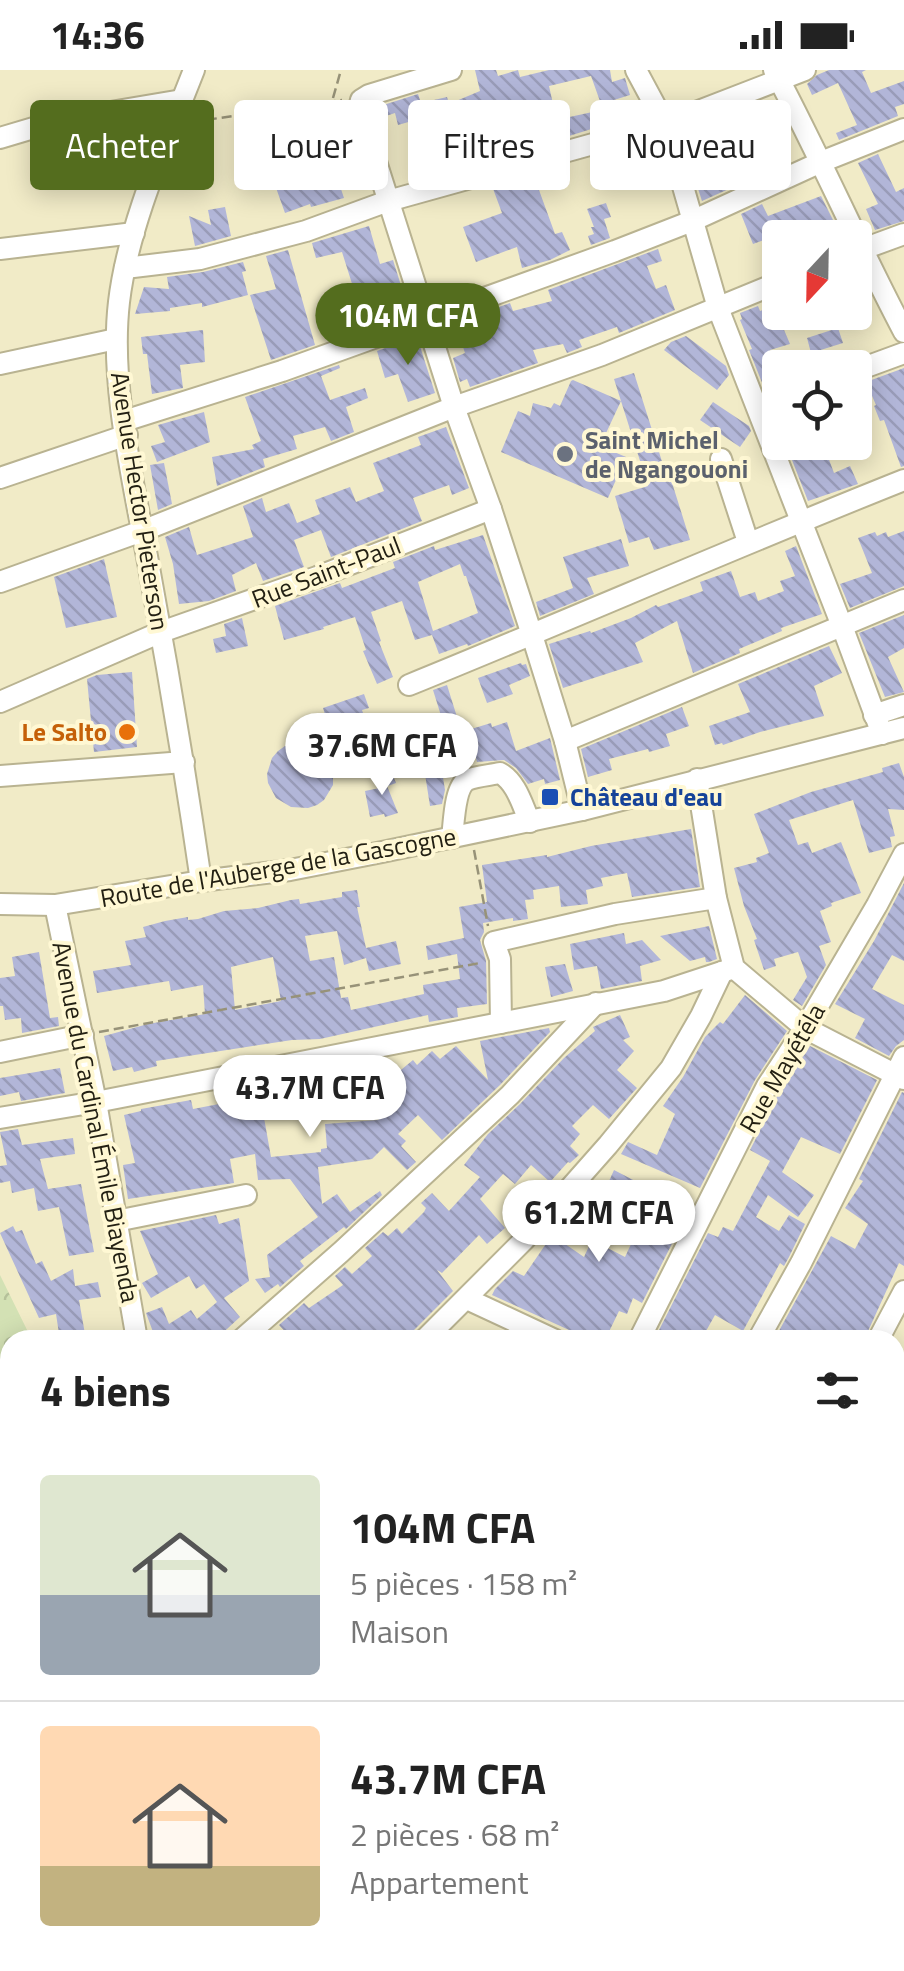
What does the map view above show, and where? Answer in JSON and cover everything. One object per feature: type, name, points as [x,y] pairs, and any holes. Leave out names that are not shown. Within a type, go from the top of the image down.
[{"type":"street","name":"Avenue Hector Pieterson","points":[[182,100],[194,70]]},
{"type":"street","points":[[361,100],[451,70]]},
{"type":"street","points":[[636,70],[652,100]]},
{"type":"street","points":[[720,100],[777,75],[805,70]]},
{"type":"street","points":[[777,75],[845,220]]},
{"type":"street","points":[[1,134],[30,127]]},
{"type":"street","points":[[0,478],[125,428],[692,222],[904,128]]},
{"type":"street","points":[[125,268],[200,259],[590,145]]},
{"type":"street","name":"Avenue Hector Pieterson","points":[[149,190],[125,268],[116,339],[119,384],[201,881]]},
{"type":"street","points":[[385,190],[532,635],[582,810]]},
{"type":"street","points":[[683,190],[718,308],[878,724],[904,706]]},
{"type":"street","points":[[0,250],[134,233]]},
{"type":"street","points":[[872,246],[904,234]]},
{"type":"street","points":[[872,276],[904,332]]},
{"type":"street","points":[[0,582],[142,531],[454,407],[602,355],[762,290]]},
{"type":"street","points":[[0,364],[116,339]]},
{"type":"street","points":[[872,365],[904,353]]},
{"type":"street","points":[[758,408],[762,407]]},
{"type":"street","points":[[721,459],[748,542]]},
{"type":"street","points":[[409,685],[904,480]]},
{"type":"street","name":"Rue Saint-Paul","points":[[0,702],[161,632],[316,577],[490,508]]},
{"type":"street","points":[[565,741],[904,600]]},
{"type":"street","name":"Route de l'Auberge de la Gascogne","points":[[0,904],[55,905],[290,870],[582,810],[878,724],[904,728]]},
{"type":"street","points":[[0,776],[184,762]]},
{"type":"street","points":[[461,836],[456,803],[461,787],[466,780],[500,773],[515,788],[530,822]]},
{"type":"street","points":[[434,1330],[560,1199],[671,1068],[728,970],[697,779]]},
{"type":"street","name":"Rue Mayétéla","points":[[645,1330],[766,1086],[805,1028],[904,854]]},
{"type":"street","points":[[501,1022],[497,950],[615,914],[716,898]]},
{"type":"street","name":"Avenue du Cardinal Émile Biayenda","points":[[55,905],[96,1102],[135,1330]]},
{"type":"street","points":[[728,970],[805,1028],[901,1070],[764,1330]]},
{"type":"street","points":[[0,1118],[664,991],[728,970]]},
{"type":"street","points":[[252,1330],[510,1095],[596,1003]]},
{"type":"street","points":[[0,1052],[83,1034]]},
{"type":"street","points":[[116,1222],[246,1194]]},
{"type":"street","points":[[883,1330],[904,1291]]},
{"type":"street","points":[[467,1299],[534,1330]]},
{"type":"path","points":[[332,100],[341,70]]},
{"type":"path","points":[[83,1034],[497,950],[461,836]]},
{"type":"green space","points":[[0,1275],[27,1330],[0,1330]]},
{"type":"building","points":[[475,70],[496,70],[498,76],[518,70],[520,77],[549,70],[610,70],[612,82],[625,78],[630,95],[600,100],[591,76],[549,86],[552,100],[459,100],[480,91]]},
{"type":"building","points":[[829,70],[866,70],[862,72],[871,93],[904,81],[904,104],[895,107],[898,116],[839,140],[836,133],[857,125],[838,83],[812,95],[807,84]]},
{"type":"building","points":[[418,94],[420,100],[408,100],[408,122],[398,125],[395,113],[388,115],[388,104]]},
{"type":"building","points":[[590,113],[590,129],[570,136],[570,117]]},
{"type":"building","points":[[878,154],[896,192],[904,188],[904,221],[875,230],[866,209],[878,204],[858,163]]},
{"type":"building","points":[[277,190],[341,190],[344,198],[311,207],[310,204],[285,213]]},
{"type":"building","points":[[493,190],[539,190],[555,234],[562,232],[570,250],[522,268],[517,247],[476,262],[463,227],[502,213]]},
{"type":"building","points":[[698,190],[726,190],[702,201]]},
{"type":"building","points":[[821,196],[833,220],[762,220],[762,241],[753,244],[741,214],[762,204],[768,216]]},
{"type":"building","points":[[606,203],[611,217],[604,219],[610,238],[591,245],[588,236],[594,234],[594,227],[587,209]]},
{"type":"building","points":[[225,207],[231,236],[195,246],[189,216],[211,225],[208,210]]},
{"type":"building","points":[[369,226],[380,264],[393,260],[404,295],[398,297],[404,313],[362,328],[354,307],[343,310],[338,295],[354,290],[342,252],[316,258],[312,243]]},
{"type":"building","points":[[658,249],[662,261],[647,266],[656,289],[666,285],[675,310],[619,333],[617,327],[579,340],[582,347],[567,353],[563,344],[533,350],[538,363],[470,387],[467,379],[460,382],[453,358],[465,353],[456,326],[510,303],[513,311],[552,301],[548,290]]},
{"type":"building","points":[[288,250],[315,345],[271,360],[250,295],[276,289],[266,256]]},
{"type":"building","points":[[243,262],[248,295],[202,307],[202,303],[135,314],[144,287],[169,289],[167,277]]},
{"type":"building","points":[[758,306],[762,310],[762,330],[784,330],[790,344],[762,350],[762,382],[749,350],[752,349],[740,313]]},
{"type":"building","points":[[203,330],[205,362],[180,365],[183,388],[152,394],[141,337]]},
{"type":"building","points":[[839,330],[843,343],[810,350],[807,338]]},
{"type":"building","points":[[686,336],[726,366],[729,375],[717,390],[664,350]]},
{"type":"building","points":[[417,337],[435,393],[408,402],[398,374],[385,378],[377,351]]},
{"type":"building","points":[[339,365],[340,368],[321,376],[330,400],[365,388],[368,398],[346,407],[354,432],[331,441],[325,427],[293,436],[297,449],[263,459],[265,467],[217,486],[212,457],[254,449],[252,445],[261,441],[245,397]]},
{"type":"building","points":[[904,368],[904,466],[901,467],[884,420],[880,421],[874,406],[872,380]]},
{"type":"building","points":[[634,373],[690,540],[654,550],[649,537],[629,543],[615,496],[648,486],[614,379]]},
{"type":"building","points":[[573,380],[621,401],[600,446],[626,457],[608,498],[501,452],[518,411],[530,416],[533,403],[560,406]]},
{"type":"building","points":[[713,402],[749,426],[751,431],[740,447],[700,420]]},
{"type":"building","points":[[204,412],[210,442],[157,462],[151,446],[165,442],[158,425]]},
{"type":"building","points":[[446,427],[469,488],[452,495],[449,485],[413,498],[422,521],[331,557],[321,530],[294,540],[304,567],[263,581],[256,563],[232,575],[236,591],[209,601],[179,604],[165,537],[189,527],[197,555],[253,537],[243,506],[262,498],[266,512],[289,503],[297,523],[320,514],[315,500],[350,487],[356,502],[384,491],[373,463],[421,445],[418,437]]},
{"type":"building","points":[[792,460],[829,460],[834,473],[850,466],[858,484],[808,501]]},
{"type":"building","points":[[164,463],[172,504],[158,510],[150,465]]},
{"type":"building","points":[[904,531],[904,586],[850,608],[840,584],[872,573],[858,538],[875,532],[877,536],[886,532],[888,537]]},
{"type":"building","points":[[483,535],[515,626],[439,654],[432,635],[415,640],[402,601],[371,612],[393,677],[377,684],[363,651],[366,650],[355,617],[284,640],[275,606],[340,583],[342,588],[395,568],[393,562],[434,546],[435,550]],"holes":[[[460,564],[478,613],[433,631],[418,582]]]},
{"type":"building","points":[[621,539],[629,566],[587,578],[594,594],[540,616],[536,602],[573,588],[563,557]]},
{"type":"building","points":[[796,546],[822,614],[781,628],[782,631],[739,649],[740,653],[693,673],[677,621],[635,643],[643,662],[563,688],[549,644],[591,633],[656,605],[703,591],[700,582],[731,571],[740,597],[755,592],[758,601],[784,591],[780,581],[795,576],[785,551]]},
{"type":"building","points":[[104,559],[117,617],[66,628],[54,577]]},
{"type":"building","points":[[904,615],[904,648],[888,657],[904,692],[885,697],[859,633]]},
{"type":"building","points":[[242,618],[248,646],[216,653],[213,639],[226,636],[224,624]]},
{"type":"building","points":[[829,646],[842,673],[814,686],[824,716],[715,745],[709,726],[750,712],[738,684]]},
{"type":"building","points":[[526,664],[530,676],[509,685],[513,694],[487,703],[478,678]]},
{"type":"building","points":[[132,672],[137,747],[94,752],[87,679]]},
{"type":"building","points":[[447,685],[457,717],[443,722],[433,690]]},
{"type":"building","points":[[364,694],[369,708],[362,710],[375,749],[333,762],[333,785],[317,805],[291,807],[276,798],[267,774],[272,758],[285,746],[302,742],[338,756],[323,708]]},
{"type":"building","points":[[682,707],[689,726],[666,734],[670,746],[609,759],[612,770],[588,777],[581,749]]},
{"type":"building","points":[[507,722],[516,751],[550,738],[560,780],[528,784],[504,760],[477,762],[468,730]]},
{"type":"building","points":[[439,752],[445,790],[442,804],[430,806],[425,774],[416,777],[410,757]]},
{"type":"building","points":[[899,763],[904,777],[904,810],[888,809],[895,836],[890,837],[892,847],[869,853],[853,800],[789,820],[798,845],[808,842],[812,853],[841,842],[861,893],[820,911],[831,942],[819,946],[826,965],[802,1006],[793,1000],[807,977],[798,952],[774,959],[776,966],[764,970],[734,868],[757,862],[756,858],[769,853],[754,814],[811,792],[883,772],[882,768]]},
{"type":"building","points":[[391,771],[396,783],[387,786],[398,813],[370,817],[365,791],[384,787],[380,775]]},
{"type":"building","points":[[691,829],[700,887],[632,897],[627,873],[601,878],[603,886],[586,890],[588,904],[561,907],[559,886],[533,890],[534,899],[525,900],[528,919],[483,923],[480,940],[486,961],[487,1004],[457,1008],[458,1017],[429,1022],[428,1015],[320,1039],[156,1061],[157,1066],[134,1072],[132,1067],[113,1071],[104,1036],[205,1014],[203,985],[171,991],[169,981],[97,993],[93,971],[131,965],[125,941],[146,937],[143,927],[291,900],[299,899],[300,904],[342,897],[342,892],[357,890],[366,948],[396,941],[401,964],[369,971],[366,958],[344,965],[337,931],[305,936],[310,961],[334,957],[341,998],[348,997],[351,1010],[424,994],[423,985],[460,979],[457,954],[428,960],[426,946],[464,938],[459,907],[487,902],[482,865],[547,857]],"holes":[[[273,957],[281,1001],[235,1010],[231,967]]]},
{"type":"building","points":[[904,883],[904,961],[892,955],[872,989],[904,1005],[904,1040],[889,1056],[855,1038],[865,1019],[835,1004]]},
{"type":"building","points":[[709,926],[717,959],[709,962],[705,957],[690,961],[660,936]]},
{"type":"building","points":[[624,933],[626,944],[642,940],[661,960],[640,966],[642,981],[601,989],[597,966],[574,970],[570,944]]},
{"type":"building","points":[[39,952],[50,1018],[58,1017],[59,1026],[22,1033],[21,1018],[5,1020],[0,1006],[0,978],[15,976],[12,957]]},
{"type":"building","points":[[565,964],[573,991],[551,997],[545,967]]},
{"type":"building","points":[[745,995],[787,1031],[755,1080],[700,1188],[621,1154],[628,1142],[657,1155],[675,1114],[663,1106],[705,1037],[720,1022],[723,1024]]},
{"type":"building","points":[[620,1015],[630,1037],[623,1040],[634,1051],[617,1070],[637,1088],[609,1119],[593,1105],[572,1126],[580,1134],[570,1146],[579,1155],[550,1182],[531,1165],[515,1184],[503,1174],[480,1199],[505,1228],[487,1244],[479,1235],[442,1273],[437,1270],[453,1291],[414,1330],[284,1330],[279,1325],[304,1303],[309,1308],[343,1285],[335,1276],[345,1267],[352,1274],[372,1256],[365,1248],[383,1232],[388,1236],[397,1228],[402,1234],[424,1212],[426,1208],[421,1203],[432,1193],[449,1211],[480,1177],[464,1165],[488,1134],[595,1031],[593,1027]]},
{"type":"building","points":[[549,1028],[550,1032],[500,1085],[442,1140],[418,1115],[398,1134],[406,1141],[401,1146],[416,1162],[407,1170],[384,1147],[372,1159],[318,1167],[322,1204],[337,1194],[350,1212],[380,1191],[382,1195],[346,1229],[300,1261],[304,1266],[280,1287],[278,1284],[265,1293],[255,1279],[270,1277],[267,1255],[318,1217],[290,1179],[258,1180],[255,1154],[230,1159],[234,1183],[128,1199],[123,1165],[135,1163],[124,1115],[191,1100],[193,1109],[241,1099],[239,1088],[258,1084],[271,1157],[321,1152],[327,1148],[325,1124],[378,1120],[404,1095],[390,1079],[413,1060],[417,1065],[432,1051],[440,1059],[456,1046],[488,1080],[480,1041]]},
{"type":"building","points":[[810,1046],[877,1080],[840,1154],[801,1137],[782,1172],[814,1195],[798,1217],[768,1195],[756,1217],[779,1231],[789,1215],[805,1224],[744,1330],[715,1315],[707,1330],[659,1330],[708,1233],[718,1237],[723,1227],[733,1231],[770,1161],[750,1150],[779,1093]]},
{"type":"building","points":[[60,1068],[65,1093],[21,1101],[19,1092],[0,1096],[0,1078]]},
{"type":"building","points":[[904,1093],[904,1266],[899,1263],[869,1330],[779,1330],[831,1236],[855,1249],[868,1224],[845,1208],[863,1181],[859,1179]]},
{"type":"building","points":[[18,1129],[22,1145],[73,1138],[75,1154],[40,1159],[48,1189],[81,1184],[94,1252],[69,1256],[59,1207],[38,1211],[34,1188],[12,1193],[10,1181],[0,1183],[0,1166],[7,1165],[0,1132]]},
{"type":"building","points":[[614,1170],[688,1212],[642,1303],[633,1298],[627,1314],[619,1311],[610,1330],[569,1330],[492,1295],[513,1271],[524,1276],[552,1235],[584,1257],[592,1240],[625,1257],[639,1227],[597,1208]]},
{"type":"building","points":[[216,1215],[219,1224],[239,1218],[249,1281],[224,1298],[240,1317],[226,1330],[152,1330],[146,1313],[162,1307],[169,1324],[191,1310],[197,1319],[217,1302],[204,1284],[196,1289],[189,1276],[151,1298],[142,1283],[158,1274],[140,1231]]},
{"type":"building","points":[[13,1226],[16,1232],[22,1230],[36,1264],[42,1261],[51,1281],[73,1269],[75,1286],[98,1282],[101,1297],[79,1300],[84,1330],[58,1330],[56,1314],[39,1318],[0,1233]]},
{"type":"place","name":"Saint Michel de Ngangouoni","points":[[565,454]]},
{"type":"place","name":"Le Salto","points":[[127,732]]},
{"type":"place","name":"Château d'eau","points":[[550,797]]}]
